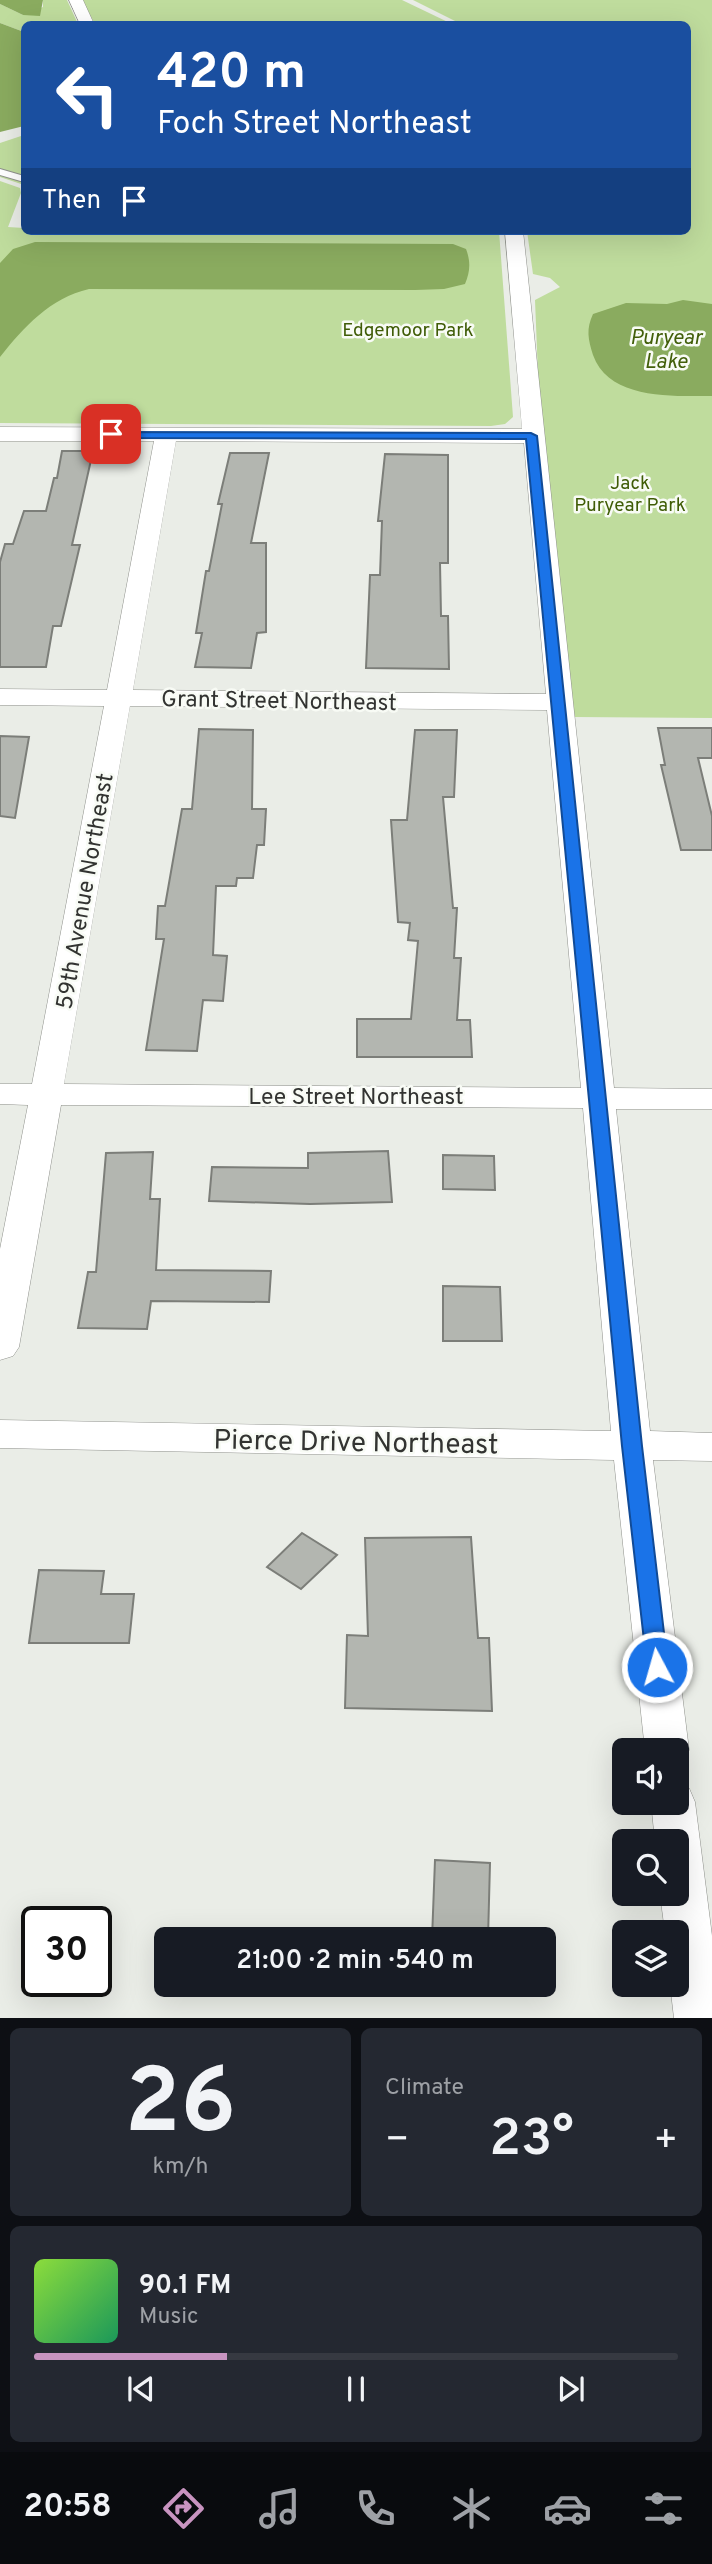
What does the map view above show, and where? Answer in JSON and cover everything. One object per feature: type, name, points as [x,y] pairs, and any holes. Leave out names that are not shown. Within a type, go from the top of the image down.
[{"type":"street","points":[[76,0],[86,21]]},
{"type":"street","points":[[514,235],[528,360],[531,436],[632,1446],[666,1738]]},
{"type":"street","points":[[0,434],[531,436]]},
{"type":"street","name":"59th Avenue Northeast","points":[[0,1347],[166,435]]},
{"type":"street","name":"Grant Street Northeast","points":[[0,697],[558,702]]},
{"type":"street","name":"Lee Street Northeast","points":[[0,1094],[712,1099]]},
{"type":"street","name":"Pierce Drive Northeast","points":[[0,1434],[712,1447]]},
{"type":"street","points":[[675,1815],[698,2018]]},
{"type":"lane","points":[[0,172],[21,178]]},
{"type":"green space","points":[[43,0],[67,0],[77,21],[21,21],[21,31],[0,23],[0,4],[23,15],[43,7]]},
{"type":"green space","points":[[81,0],[402,0],[446,21],[93,21]]},
{"type":"green space","name":"Jack Puryear Park","points":[[413,0],[712,0],[712,718],[574,717],[539,399],[535,300],[560,287],[550,278],[533,274],[528,235],[691,235],[691,21],[455,21]]},
{"type":"green space","points":[[21,136],[21,184],[0,177],[0,143]]},
{"type":"green space","name":"Edgemoor Park","points":[[0,181],[20,188],[21,193],[8,227],[21,228],[21,235],[499,235],[513,417],[505,424],[0,423]]},
{"type":"water","points":[[0,0],[43,0],[40,16],[23,15],[0,4]]},
{"type":"water","points":[[0,23],[21,31],[21,127],[0,132]]},
{"type":"water","points":[[35,242],[453,244],[466,249],[469,267],[465,284],[444,289],[89,289],[62,299],[39,315],[0,357],[0,263],[13,249]]},
{"type":"water","name":"Puryear Lake","points":[[683,300],[712,304],[712,396],[644,392],[627,388],[601,370],[589,339],[589,324],[593,314],[626,303],[667,304]]},
{"type":"building","points":[[62,451],[93,451],[72,545],[80,545],[61,626],[53,626],[46,667],[0,667],[0,562],[5,544],[13,544],[24,511],[46,511],[54,478],[57,478]]},
{"type":"building","points":[[230,453],[269,453],[251,543],[266,543],[266,632],[257,633],[251,668],[195,667],[202,633],[196,633],[206,571],[209,571],[222,504],[218,504]]},
{"type":"building","points":[[385,454],[448,455],[448,563],[440,563],[441,616],[448,616],[449,669],[366,668],[370,575],[380,575],[382,521],[378,521]]},
{"type":"building","points":[[658,728],[712,728],[712,758],[698,758],[712,816],[712,850],[681,850],[661,765],[665,765]]},
{"type":"building","points":[[199,729],[253,730],[252,809],[266,809],[264,845],[257,845],[253,878],[237,878],[236,886],[216,886],[213,955],[227,956],[223,1001],[203,1000],[197,1051],[146,1050],[164,939],[156,939],[158,906],[165,906],[182,809],[192,809]]},
{"type":"building","points":[[415,730],[457,730],[454,797],[443,797],[453,908],[457,908],[454,958],[461,958],[457,1020],[470,1020],[472,1057],[357,1057],[357,1019],[411,1019],[418,941],[408,940],[410,923],[398,922],[391,820],[407,820]]},
{"type":"building","points":[[0,736],[29,737],[15,818],[0,816]]},
{"type":"building","points":[[388,1151],[392,1202],[310,1204],[209,1201],[212,1167],[308,1168],[308,1153]]},
{"type":"building","points":[[153,1152],[150,1199],[160,1199],[156,1270],[271,1271],[269,1302],[151,1301],[147,1329],[78,1328],[88,1272],[96,1272],[106,1153]]},
{"type":"building","points":[[443,1155],[494,1156],[495,1190],[443,1189]]},
{"type":"building","points":[[443,1286],[500,1287],[502,1341],[443,1341]]},
{"type":"building","points":[[302,1533],[337,1555],[301,1589],[267,1567]]},
{"type":"building","points":[[471,1537],[478,1638],[489,1638],[492,1711],[345,1708],[347,1635],[368,1636],[365,1538]]},
{"type":"building","points":[[39,1570],[104,1571],[101,1594],[134,1594],[129,1643],[29,1643]]},
{"type":"building","points":[[435,1860],[490,1863],[488,1927],[432,1927]]},
{"type":"route","points":[[111,434],[531,436],[632,1446],[657,1667]]}]
